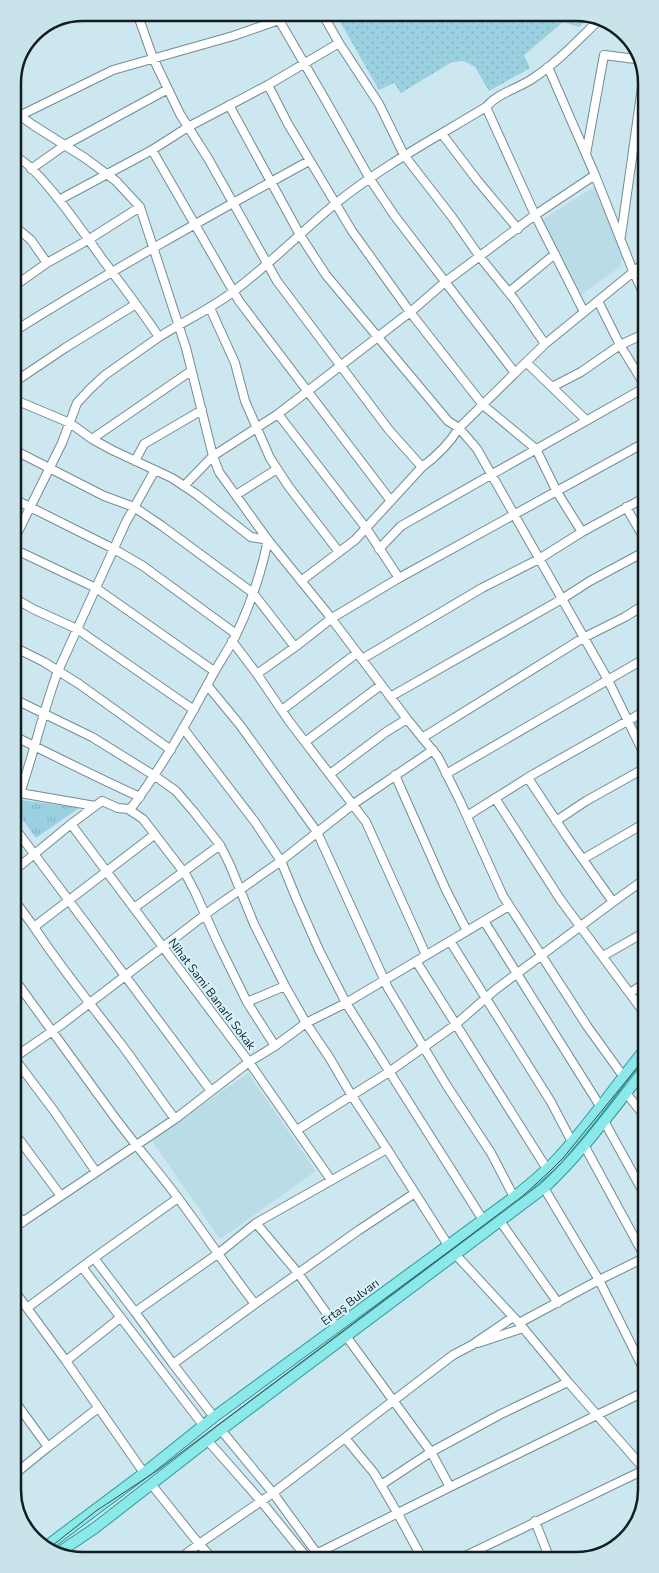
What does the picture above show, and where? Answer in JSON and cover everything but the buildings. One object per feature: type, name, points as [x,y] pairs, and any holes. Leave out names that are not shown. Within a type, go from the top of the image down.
[{"type":"main road","name":"Ertaş Bulvarı","points":[[51,1542],[203,1425],[514,1197],[547,1169],[572,1142],[638,1058]]},
{"type":"main road","name":"Ertaş Bulvarı","points":[[65,1549],[95,1528],[221,1430],[544,1188],[560,1174],[638,1078]]},
{"type":"street","points":[[140,21],[153,58],[180,114],[234,203],[277,281],[389,430],[422,467]]},
{"type":"street","points":[[21,111],[113,70],[233,36],[266,21]]},
{"type":"street","points":[[280,21],[370,179],[394,215],[515,373]]},
{"type":"street","points":[[327,21],[379,104],[404,155],[480,257],[509,292],[545,344]]},
{"type":"street","points":[[21,526],[62,443],[78,403],[105,375],[178,325],[210,308],[234,292],[335,204],[404,155],[442,134],[486,107],[491,101],[532,79],[548,68],[594,24]]},
{"type":"street","points":[[59,200],[152,150],[188,127],[268,85],[339,43]]},
{"type":"street","points":[[586,154],[604,54],[632,58]]},
{"type":"street","points":[[548,68],[595,175],[638,281]]},
{"type":"street","points":[[268,85],[309,161],[352,232],[410,312],[483,404],[536,449],[557,492],[582,532]]},
{"type":"street","points":[[31,169],[64,145],[168,89]]},
{"type":"street","points":[[229,105],[300,235],[326,275],[448,421],[459,428],[476,449],[608,680],[638,742]]},
{"type":"street","points":[[486,107],[535,215],[584,312]]},
{"type":"street","points":[[21,116],[116,181],[140,207],[186,348],[213,456],[220,472],[268,540],[332,618],[390,697],[438,757],[503,896],[587,1026],[623,1076]]},
{"type":"street","points":[[621,238],[638,116]]},
{"type":"street","points":[[442,134],[476,180],[518,229]]},
{"type":"street","points":[[152,150],[234,292],[306,391],[391,501]]},
{"type":"street","points":[[21,161],[31,169],[59,200],[160,337]]},
{"type":"street","points":[[21,327],[112,271],[309,161]]},
{"type":"street","points":[[184,486],[213,456],[278,414],[410,312],[445,282],[535,215],[595,175]]},
{"type":"street","points":[[21,281],[47,263],[140,207]]},
{"type":"street","points":[[21,232],[31,240],[47,263]]},
{"type":"street","points":[[509,292],[555,254]]},
{"type":"street","points":[[301,581],[355,540],[422,467],[449,444],[459,428],[545,344],[638,268]]},
{"type":"street","points":[[598,300],[620,346],[638,374]]},
{"type":"street","points":[[21,378],[136,304]]},
{"type":"street","points":[[210,308],[235,363],[245,401],[270,458],[339,552]]},
{"type":"street","points":[[552,387],[581,372],[620,346],[638,337]]},
{"type":"street","points":[[526,362],[586,420]]},
{"type":"street","points":[[92,439],[191,371]]},
{"type":"street","points":[[379,549],[401,526],[638,391]]},
{"type":"street","points":[[21,402],[70,423],[92,439],[184,486],[251,537],[268,540]]},
{"type":"street","points":[[135,461],[144,444],[202,410]]},
{"type":"street","points":[[278,414],[366,528],[399,578]]},
{"type":"street","points":[[257,674],[332,618],[399,578],[638,446]]},
{"type":"street","points":[[21,453],[104,496],[134,507],[253,593],[295,647]]},
{"type":"street","points":[[236,495],[277,469]]},
{"type":"street","points":[[21,783],[35,746],[58,671],[134,507],[155,470]]},
{"type":"street","points":[[282,710],[360,656],[482,588],[539,559],[582,532],[638,501]]},
{"type":"street","points":[[21,502],[114,549],[143,566],[236,634]]},
{"type":"street","points":[[626,507],[638,528]]},
{"type":"street","points":[[128,809],[132,807],[155,776],[236,634],[263,567],[268,540]]},
{"type":"street","points":[[21,552],[96,588],[214,671]]},
{"type":"street","points":[[390,697],[638,555]]},
{"type":"street","points":[[21,602],[77,628],[194,710]]},
{"type":"street","points":[[422,738],[583,638],[638,609]]},
{"type":"street","points":[[232,641],[366,822],[426,955]]},
{"type":"street","points":[[21,651],[78,684],[171,750]]},
{"type":"street","points":[[446,774],[638,662]]},
{"type":"street","points":[[207,685],[240,725],[317,832],[384,980],[447,1086],[491,1153],[514,1197]]},
{"type":"street","points":[[305,742],[381,685]]},
{"type":"street","points":[[21,702],[92,737],[176,791],[220,845],[254,924],[306,1023],[329,1056],[352,1096],[448,1245]]},
{"type":"street","points":[[467,816],[528,778],[638,715]]},
{"type":"street","points":[[330,774],[386,732],[407,719]]},
{"type":"street","points":[[183,728],[255,822],[281,861],[319,950],[346,1003],[483,1220]]},
{"type":"street","points":[[21,739],[140,797]]},
{"type":"street","points":[[21,1053],[206,914],[281,861],[352,805],[433,750]]},
{"type":"street","points":[[556,821],[586,801],[638,772]]},
{"type":"street","points":[[396,775],[446,890],[467,931]]},
{"type":"street","points":[[528,778],[613,902]]},
{"type":"street","points":[[21,794],[95,806]]},
{"type":"street","points":[[496,798],[540,868],[638,1004]]},
{"type":"street","points":[[21,865],[102,801],[118,808],[128,809],[143,819],[183,872],[195,892],[247,1002],[275,1046]]},
{"type":"street","name":"Nihat Sami Banarlı Sokak","points":[[71,824],[249,1062],[331,1180]]},
{"type":"street","points":[[583,859],[638,827]]},
{"type":"street","points":[[34,927],[154,835]]},
{"type":"street","points":[[21,836],[211,1091]]},
{"type":"street","points":[[134,908],[220,845]]},
{"type":"street","points":[[297,1130],[389,1072],[455,1025],[541,956],[638,884]]},
{"type":"street","points":[[21,1220],[23,1222],[136,1144],[176,1119],[249,1062],[306,1023],[346,1003],[509,906]]},
{"type":"street","points":[[21,909],[59,964],[123,1046],[155,1093],[176,1119]]},
{"type":"street","points":[[484,921],[600,1106]]},
{"type":"street","points":[[603,956],[638,936]]},
{"type":"street","points":[[450,941],[552,1102],[572,1142]]},
{"type":"street","points":[[416,961],[547,1169]]},
{"type":"street","points":[[247,1002],[285,986]]},
{"type":"street","points":[[21,988],[255,1304]]},
{"type":"street","points":[[630,993],[638,988]]},
{"type":"street","points":[[21,1066],[96,1172]]},
{"type":"street","points":[[626,1093],[638,1108]]},
{"type":"street","points":[[604,1121],[638,1183]]},
{"type":"street","points":[[21,1142],[61,1196]]},
{"type":"street","points":[[584,1145],[638,1243]]},
{"type":"street","points":[[134,1312],[219,1253],[256,1223],[387,1149]]},
{"type":"street","points":[[544,1188],[599,1280],[638,1358]]},
{"type":"street","points":[[172,1364],[298,1273],[415,1193]]},
{"type":"street","points":[[27,1308],[178,1198]]},
{"type":"street","points":[[500,1221],[558,1303]]},
{"type":"street","points":[[256,1223],[298,1273],[337,1328]]},
{"type":"street","points":[[456,1255],[521,1325],[568,1382],[638,1461]]},
{"type":"street","points":[[94,1258],[172,1364],[214,1417]]},
{"type":"street","points":[[188,1552],[273,1493],[453,1355],[521,1325],[599,1280],[638,1262]]},
{"type":"street","points":[[82,1267],[203,1425]]},
{"type":"street","points":[[21,1300],[144,1472]]},
{"type":"street","points":[[472,1345],[513,1316]]},
{"type":"street","points":[[66,1361],[120,1318]]},
{"type":"street","points":[[346,1336],[431,1452],[450,1487]]},
{"type":"street","points":[[381,1485],[431,1452],[502,1414],[568,1382]]},
{"type":"street","points":[[327,1552],[450,1487],[638,1396]]},
{"type":"street","points":[[21,1469],[98,1408]]},
{"type":"street","points":[[21,1410],[48,1447]]},
{"type":"street","points":[[221,1430],[273,1493],[316,1552]]},
{"type":"street","points":[[345,1438],[374,1473],[419,1552]]},
{"type":"street","points":[[208,1441],[261,1501],[302,1552]]},
{"type":"street","points":[[473,1552],[638,1474]]},
{"type":"street","points":[[151,1484],[206,1552]]},
{"type":"street","points":[[535,1521],[547,1552]]},
{"type":"shaded area","points":[[594,187],[623,254],[620,267],[581,295],[542,220]]},
{"type":"shaded area","points":[[248,1073],[316,1171],[220,1239],[152,1141]]},
{"type":"green space","points":[[340,21],[584,22],[579,27],[563,22],[524,55],[530,68],[489,91],[475,67],[464,61],[452,62],[401,93],[394,83],[379,90]]},
{"type":"green space","points":[[638,717],[638,732],[632,720]]},
{"type":"green space","points":[[21,800],[79,808],[36,838],[21,818]]},
{"type":"tram line","points":[[54,1544],[96,1511],[158,1470],[524,1195],[563,1158],[638,1067]]}]
